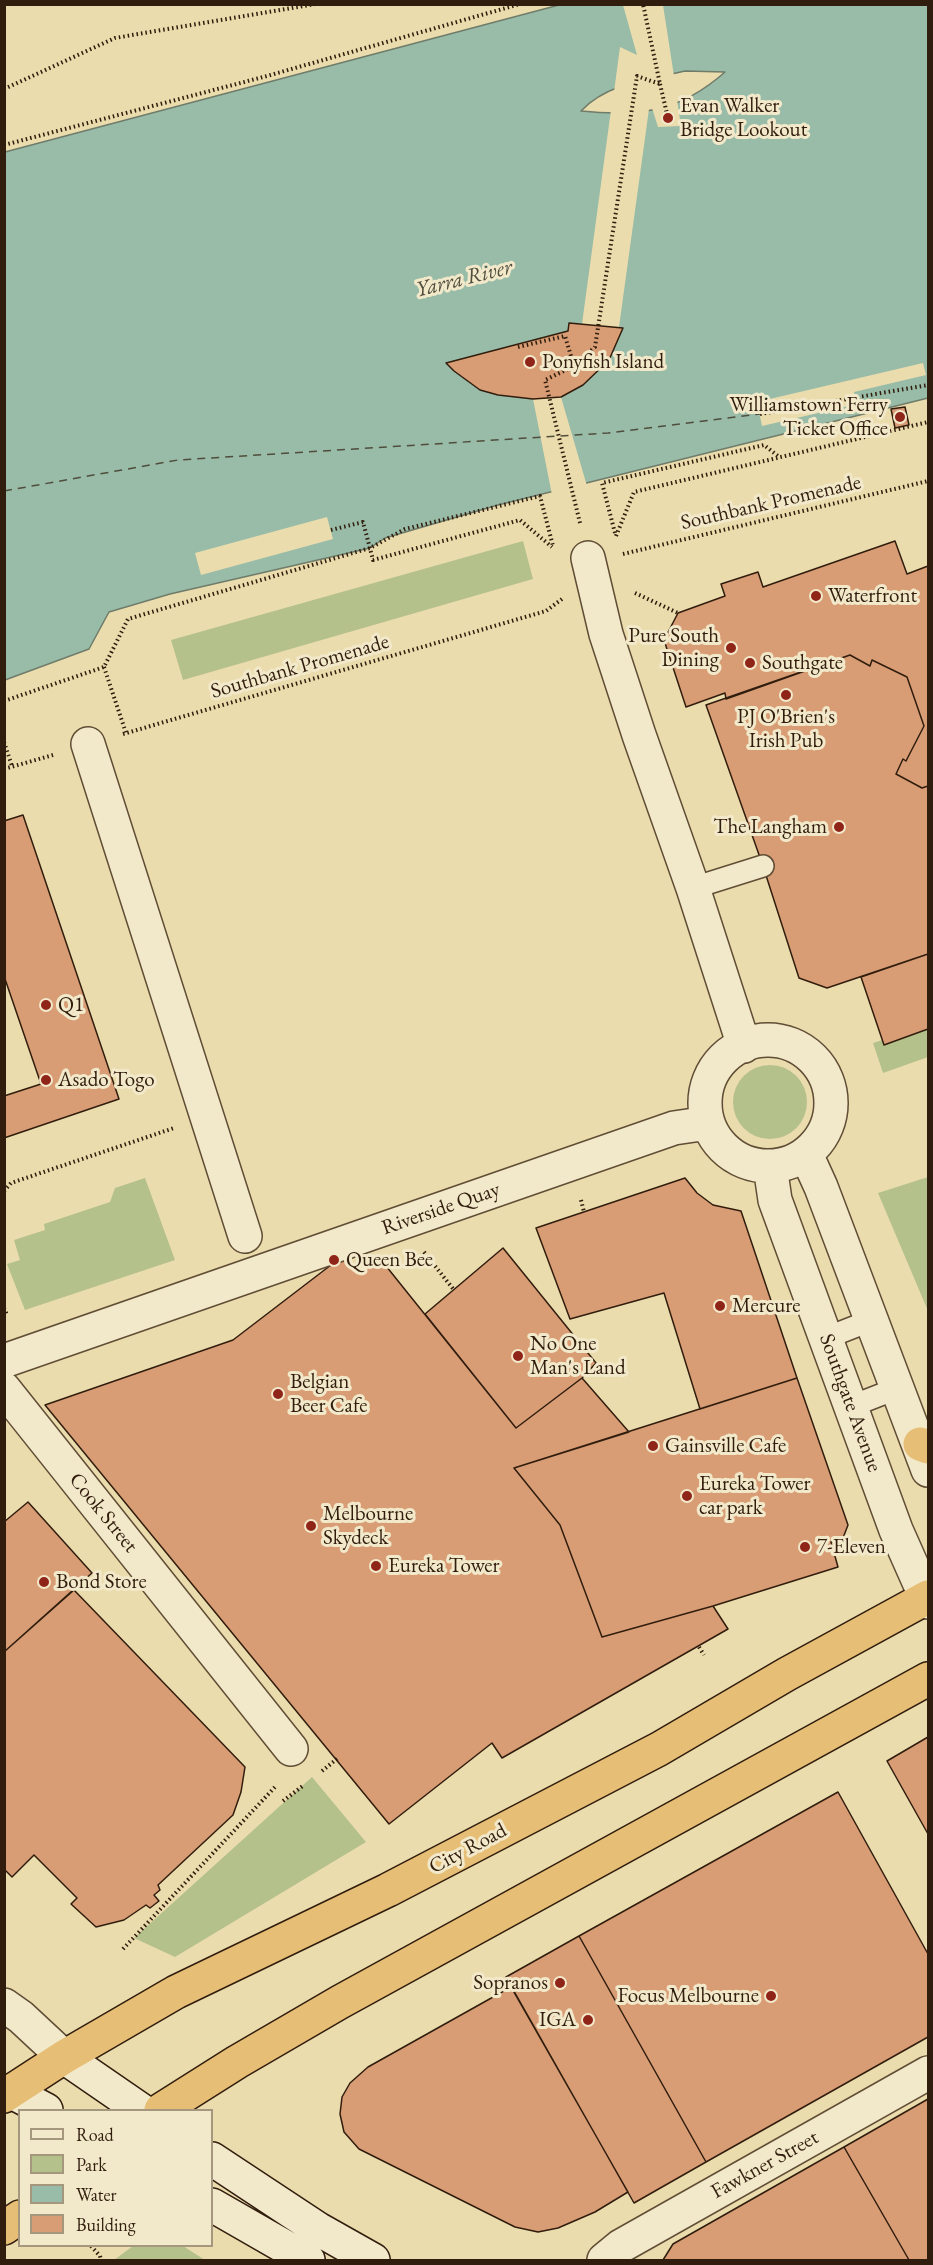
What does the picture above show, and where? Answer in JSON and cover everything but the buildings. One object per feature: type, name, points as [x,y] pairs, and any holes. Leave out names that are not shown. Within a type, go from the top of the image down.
[{"type":"highway","name":"City Road","points":[[6,2092],[176,1992],[388,1890],[649,1754],[787,1674],[928,1599]]},
{"type":"highway","points":[[163,2109],[237,2062],[340,2002],[928,1679]]},
{"type":"highway","points":[[4,2228],[18,2218]]},
{"type":"street","points":[[600,562],[606,634],[693,888],[744,1046]]},
{"type":"street","points":[[88,744],[244,1236]]},
{"type":"street","points":[[760,1041],[776,1041],[807,1054],[820,1068],[829,1086],[832,1106],[828,1125],[819,1141],[806,1154],[789,1163],[770,1166],[750,1164],[732,1155],[718,1140],[708,1123],[705,1104],[708,1086],[716,1069],[728,1056],[744,1046],[760,1041]]},
{"type":"street","name":"Riverside Quay","points":[[4,1361],[674,1128],[708,1123]]},
{"type":"street","points":[[806,1154],[926,1453]]},
{"type":"street","name":"Southgate Avenue","points":[[770,1166],[775,1200],[896,1530],[928,1599]]},
{"type":"street","name":"Cook Street","points":[[4,1389],[291,1749]]},
{"type":"street","points":[[4,2005],[64,2057],[140,2109]]},
{"type":"street","name":"Fawkner Street","points":[[604,2260],[621,2246],[928,2073]]},
{"type":"street","points":[[6,2092],[44,2109]]},
{"type":"street","points":[[213,2160],[294,2214],[373,2260]]},
{"type":"street","points":[[213,2206],[308,2260]]},
{"type":"lane","points":[[693,888],[763,866]]},
{"type":"lane","points":[[826,1338],[872,1320]]},
{"type":"lane","points":[[852,1406],[898,1388]]},
{"type":"path","points":[[4,89],[115,38],[315,4]]},
{"type":"path","points":[[4,145],[267,76],[520,4]]},
{"type":"path","points":[[643,4],[668,118]]},
{"type":"path","points":[[600,562],[545,380],[574,366],[596,347],[637,76],[660,84]]},
{"type":"path","points":[[518,347],[565,336],[574,366]]},
{"type":"path","points":[[760,414],[928,385]]},
{"type":"path","points":[[600,562],[616,535],[634,492],[928,422]]},
{"type":"path","points":[[616,535],[602,483],[764,445],[778,457]]},
{"type":"path","name":"Southbank Promenade","points":[[4,769],[546,611],[600,562],[928,481]]},
{"type":"path","points":[[4,701],[104,667],[128,619],[370,548],[405,529],[540,496],[549,528]]},
{"type":"path","points":[[331,530],[363,522],[373,560],[520,520],[553,548]]},
{"type":"path","points":[[104,667],[126,734]]},
{"type":"path","points":[[4,742],[12,766]]},
{"type":"path","points":[[4,1191],[11,1183],[207,1117]]},
{"type":"path","points":[[581,1200],[584,1212]]},
{"type":"path","points":[[423,1252],[454,1290]]},
{"type":"path","points":[[4,1308],[7,1315]]},
{"type":"path","points":[[699,1647],[704,1655]]},
{"type":"path","points":[[123,1949],[275,1787]]},
{"type":"path","points":[[92,2247],[101,2260]]},
{"type":"green space","points":[[523,541],[533,579],[183,680],[171,640]]},
{"type":"green space","points":[[928,1025],[928,1057],[883,1073],[873,1043]]},
{"type":"green space","points":[[770,1065],[791,1071],[801,1081],[807,1102],[801,1123],[791,1133],[770,1139],[749,1133],[739,1123],[733,1102],[739,1081],[749,1071]]},
{"type":"green space","points":[[928,1177],[928,1311],[878,1193]]},
{"type":"green space","points":[[145,1178],[175,1260],[25,1310],[7,1264],[20,1260],[14,1240],[45,1230],[44,1224],[110,1202],[115,1188]]},
{"type":"green space","points":[[312,1777],[366,1842],[175,1957],[134,1938]]},
{"type":"green space","points":[[132,2247],[185,2247],[205,2260],[114,2260]]},
{"type":"water","name":"Yarra River","points":[[559,5],[928,5],[928,398],[498,505],[385,538],[370,548],[170,594],[109,612],[89,649],[5,680],[5,152]],"holes":[[[685,71],[725,72],[692,96],[658,109],[622,113],[581,111],[603,94],[644,80]]]},
{"type":"pier","points":[[623,5],[663,5],[674,76],[614,92],[620,47],[637,55]]},
{"type":"pier","points":[[677,100],[681,126],[658,127],[652,108]]},
{"type":"pier","points":[[649,109],[619,327],[623,328],[609,360],[583,385],[561,397],[587,486],[552,495],[533,399],[556,334],[568,331],[569,323],[582,324],[611,110]]},
{"type":"pier","points":[[923,363],[926,375],[854,392],[857,404],[762,426],[757,402]]},
{"type":"pier","points":[[327,517],[333,539],[201,575],[195,553]]},
{"type":"ferry route","points":[[4,491],[178,460],[608,433],[760,414]]},
{"type":"place","name":"Evan Walker Bridge Lookout","points":[[668,118]]},
{"type":"place","name":"Ponyfish Island","points":[[530,362]]},
{"type":"place","name":"Williamstown Ferry Ticket Office","points":[[900,417]]},
{"type":"place","name":"Waterfront","points":[[816,596]]},
{"type":"place","name":"Pure South Dining","points":[[731,648]]},
{"type":"place","name":"Southgate","points":[[750,663]]},
{"type":"place","name":"PJ O'Brien's Irish Pub","points":[[786,695]]},
{"type":"place","name":"The Langham","points":[[839,827]]},
{"type":"place","name":"Q1","points":[[46,1005]]},
{"type":"place","name":"Asado Togo","points":[[46,1080]]},
{"type":"place","name":"Queen Bee","points":[[334,1260]]},
{"type":"place","name":"Mercure","points":[[720,1306]]},
{"type":"place","name":"No One Man's Land","points":[[518,1356]]},
{"type":"place","name":"Belgian Beer Cafe","points":[[278,1394]]},
{"type":"place","name":"Gainsville Cafe","points":[[653,1446]]},
{"type":"place","name":"Eureka Tower car park","points":[[687,1496]]},
{"type":"place","name":"Melbourne Skydeck","points":[[311,1526]]},
{"type":"place","name":"7-Eleven","points":[[805,1547]]},
{"type":"place","name":"Eureka Tower","points":[[376,1566]]},
{"type":"place","name":"Bond Store","points":[[44,1582]]},
{"type":"place","name":"Sopranos","points":[[560,1983]]},
{"type":"place","name":"Focus Melbourne","points":[[771,1996]]},
{"type":"place","name":"IGA","points":[[588,2020]]}]
